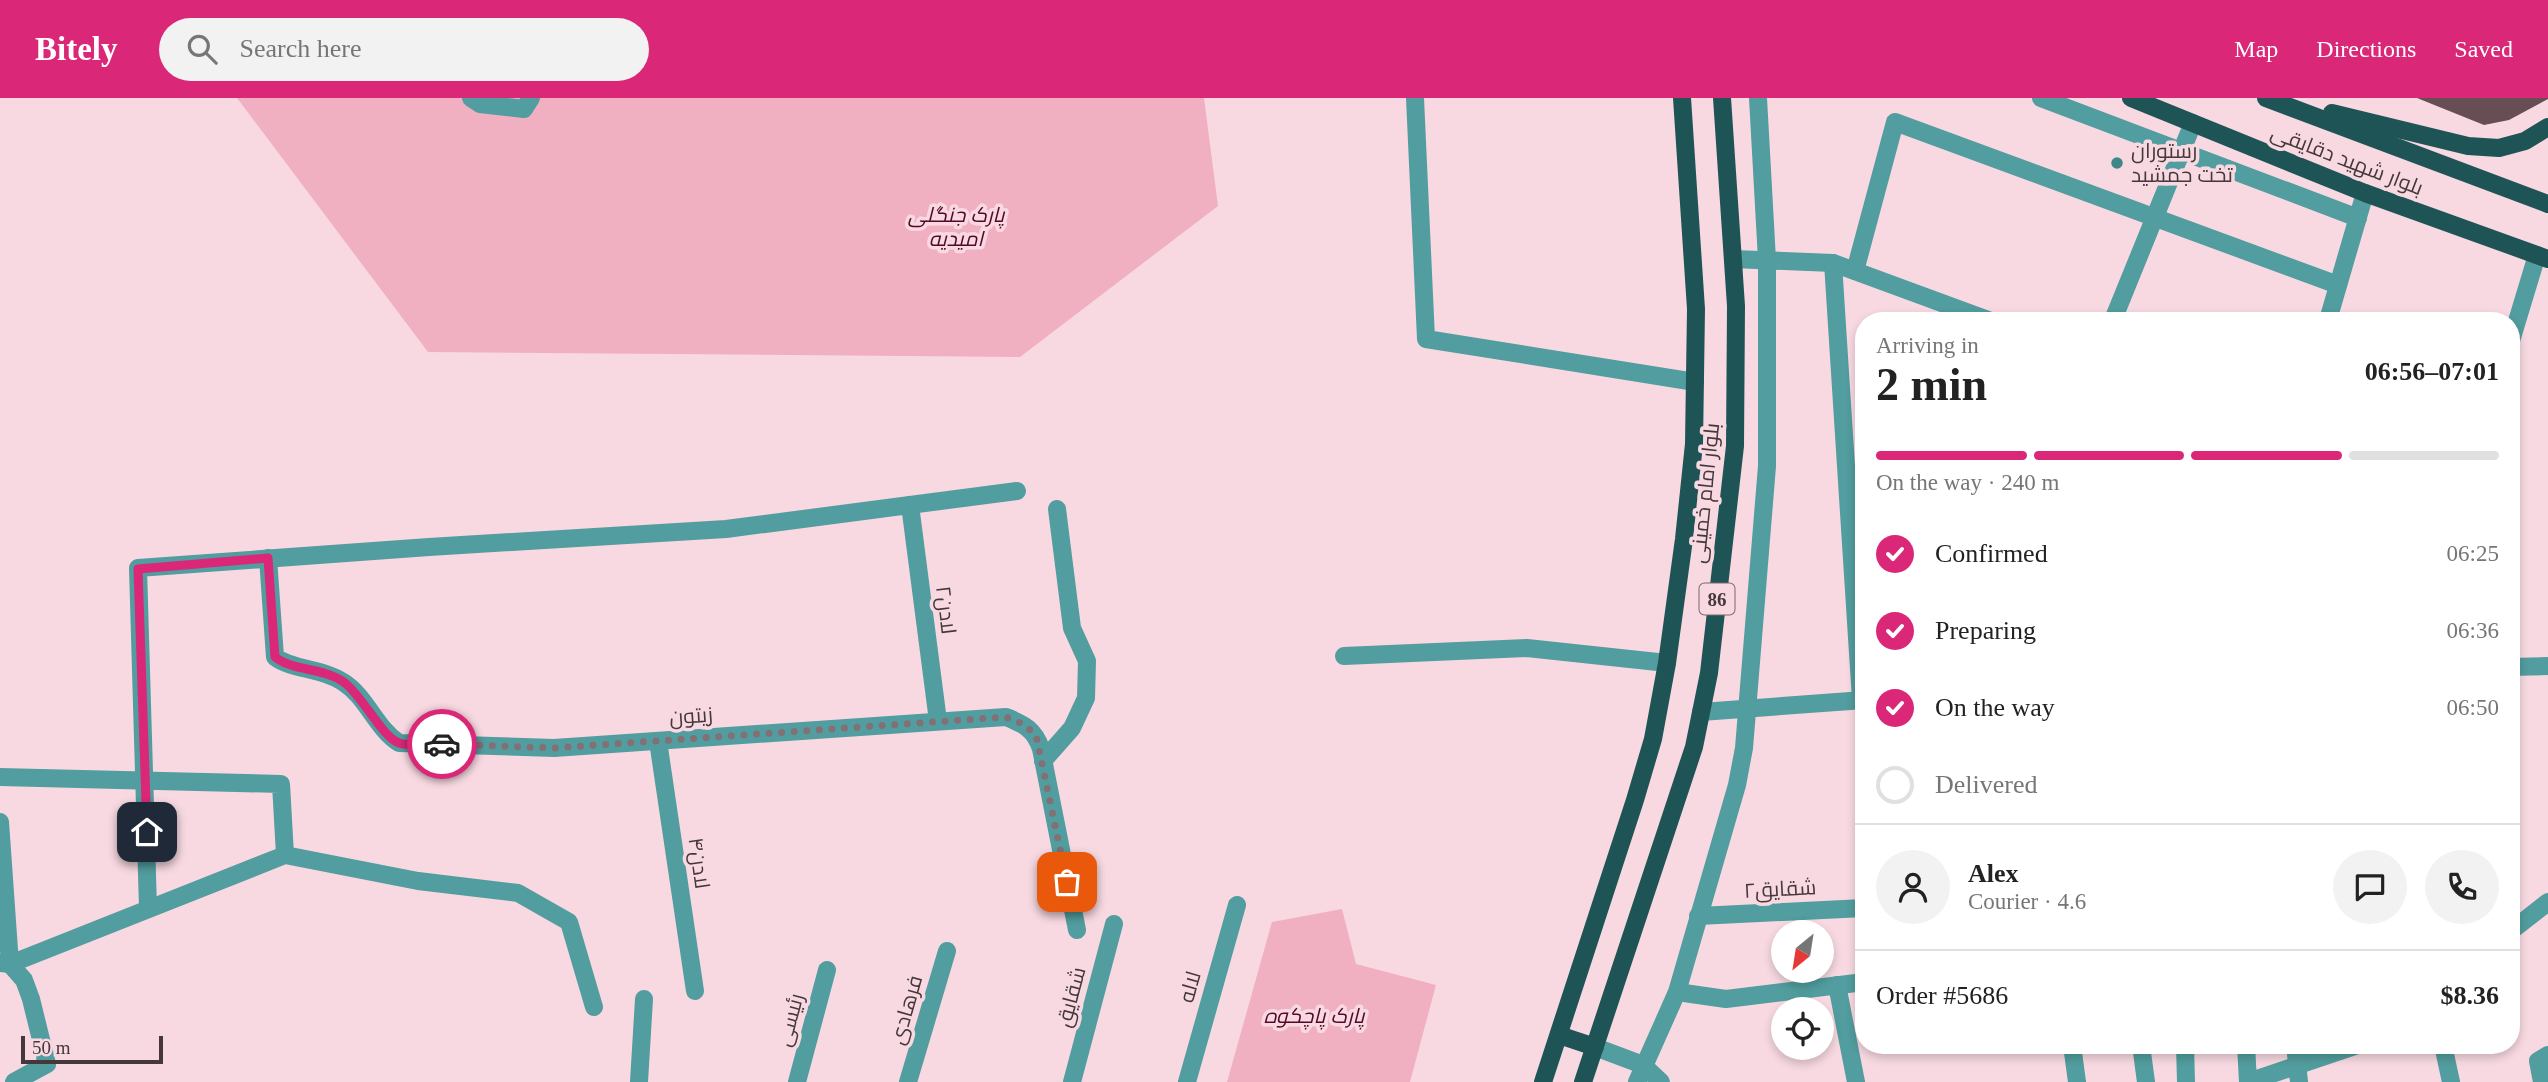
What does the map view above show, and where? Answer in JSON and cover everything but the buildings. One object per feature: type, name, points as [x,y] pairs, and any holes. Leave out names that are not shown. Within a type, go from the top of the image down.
[{"type":"main road","name":"بلوار امام خمینی","points":[[1543,1082],[1635,800],[1653,739],[1667,663],[1694,444],[1696,309],[1682,98]]},
{"type":"main road","name":"بلوار امام خمینی","points":[[1583,1082],[1674,812],[1694,747],[1709,673],[1735,446],[1736,306],[1722,98]]},
{"type":"main road","name":"بلوار شهید دقایقی","points":[[2131,98],[2365,193],[2543,257]]},
{"type":"main road","name":"بلوار شهید دقایقی","points":[[2269,99],[2548,204]]},
{"type":"main road","points":[[2269,99],[2468,146],[2499,148],[2525,141],[2548,127]]},
{"type":"main road","points":[[1559,1035],[1595,1047]]},
{"type":"street","points":[[471,98],[480,104],[524,109],[531,98]]},
{"type":"street","points":[[1415,98],[1426,339],[1695,382]]},
{"type":"street","points":[[1640,1074],[1676,992],[1741,768],[1767,466],[1767,260],[1758,98]]},
{"type":"street","points":[[2041,98],[2358,218]]},
{"type":"street","points":[[1855,271],[1895,122],[2338,285]]},
{"type":"street","points":[[2116,312],[2193,123]]},
{"type":"street","points":[[2330,312],[2365,193]]},
{"type":"street","points":[[2520,317],[2543,257]]},
{"type":"street","points":[[1733,259],[1833,262],[1948,312]]},
{"type":"street","points":[[1833,262],[1855,594]]},
{"type":"street","points":[[148,908],[138,569],[268,558],[726,529],[1017,491]]},
{"type":"street","name":"لادن۲","points":[[910,505],[938,721]]},
{"type":"street","points":[[1043,761],[1072,728],[1086,698],[1087,661],[1072,628],[1057,509]]},
{"type":"street","name":"زیتون","points":[[268,558],[275,657],[282,662],[321,670],[344,682],[362,699],[387,735],[399,743],[554,748],[1006,717],[1023,724],[1036,735],[1043,761],[1077,930]]},
{"type":"street","points":[[1344,656],[1527,648],[1667,663]]},
{"type":"street","points":[[2520,667],[2548,666]]},
{"type":"street","points":[[1701,712],[1855,701]]},
{"type":"street","name":"لادن۴","points":[[658,741],[695,991]]},
{"type":"street","points":[[0,777],[281,784],[285,855]]},
{"type":"street","points":[[0,822],[5,963],[24,979],[32,999],[47,1064],[15,1082]]},
{"type":"street","points":[[5,963],[285,855],[418,881],[519,893],[569,922],[594,1007]]},
{"type":"street","points":[[2520,924],[2548,902]]},
{"type":"street","name":"لاله","points":[[1187,1082],[1237,905]]},
{"type":"street","name":"شقایق۲","points":[[1698,916],[1855,908]]},
{"type":"street","name":"شقایق","points":[[1072,1082],[1114,924]]},
{"type":"street","name":"فرهادی","points":[[908,1082],[947,951]]},
{"type":"street","name":"رئیسی","points":[[797,1082],[827,970]]},
{"type":"street","points":[[1676,992],[1726,999],[1855,983]]},
{"type":"street","points":[[1837,985],[1856,1082]]},
{"type":"street","points":[[639,1082],[644,999]]},
{"type":"street","points":[[1595,1047],[1640,1074],[1661,1082]]},
{"type":"street","points":[[2073,1054],[2077,1082]]},
{"type":"street","points":[[2142,1054],[2146,1082]]},
{"type":"street","points":[[2185,1054],[2186,1082]]},
{"type":"street","points":[[2246,1054],[2248,1082],[2298,1074],[2339,1054]]},
{"type":"street","points":[[2296,1054],[2298,1074]]},
{"type":"street","points":[[2445,1054],[2451,1082]]},
{"type":"street","points":[[2542,1082],[2538,1061],[2548,1055]]},
{"type":"green space","name":"پارک جنگلی امیدیه","points":[[237,98],[1204,98],[1218,206],[1020,357],[428,352]]},
{"type":"green space","name":"پارک پاچکوه","points":[[1342,909],[1356,964],[1436,985],[1410,1082],[1227,1082],[1272,922]]},
{"type":"way so far","points":[[442,744],[554,748],[1006,717],[1023,724],[1036,735],[1067,882]]},
{"type":"place","name":"رستوران تخت جمشید","points":[[2117,163]]},
{"type":"route","points":[[147,832],[138,569],[268,558],[275,657],[282,662],[321,670],[344,682],[362,699],[387,735],[399,743],[442,744]]}]
